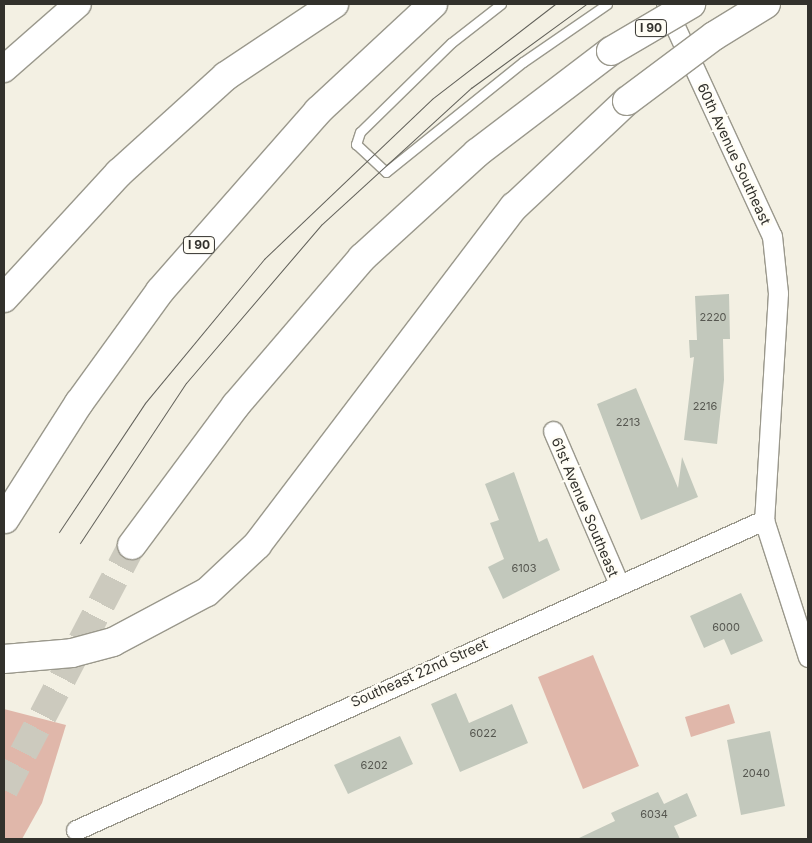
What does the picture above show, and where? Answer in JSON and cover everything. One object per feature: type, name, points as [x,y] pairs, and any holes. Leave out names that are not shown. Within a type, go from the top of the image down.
[{"type":"highway","points":[[4,298],[119,173],[226,76],[334,4]]},
{"type":"highway","name":"I 90","points":[[5,519],[79,403],[160,291],[318,111],[433,4]]},
{"type":"highway","name":"I 90","points":[[132,545],[236,405],[362,258],[477,153],[611,51],[691,4]]},
{"type":"highway","points":[[4,659],[72,654],[114,642],[207,592],[257,545],[514,206],[627,101],[714,36],[766,4]]},
{"type":"street","points":[[4,69],[78,4]]},
{"type":"street","name":"60th Avenue Southeast","points":[[664,4],[772,236],[778,293],[764,520]]},
{"type":"street","name":"61st Avenue Southeast","points":[[553,431],[618,582]]},
{"type":"street","points":[[764,520],[808,657]]},
{"type":"street","name":"Southeast 22nd Street","points":[[76,830],[618,582],[764,520]]},
{"type":"lane","points":[[501,4],[452,44],[360,132],[356,144],[386,172],[523,62],[607,4]]},
{"type":"shaded area","points":[[593,655],[639,766],[583,789],[538,677]]},
{"type":"shaded area","points":[[729,704],[735,723],[691,737],[685,717]]},
{"type":"shaded area","points":[[4,709],[66,725],[42,803],[22,839],[4,839]]},
{"type":"building","points":[[729,294],[730,339],[723,339],[724,380],[717,444],[684,440],[694,357],[690,358],[689,340],[697,340],[695,296]]},
{"type":"building","points":[[636,388],[678,488],[682,457],[698,497],[641,520],[597,404]]},
{"type":"building","points":[[514,472],[539,542],[547,538],[560,570],[503,599],[488,567],[504,559],[490,523],[499,520],[485,484]]},
{"type":"building","points":[[741,593],[763,641],[731,655],[724,639],[704,648],[690,616]]},
{"type":"building","points":[[456,693],[469,723],[512,704],[528,743],[460,772],[431,704]]},
{"type":"building","points":[[770,731],[785,806],[741,815],[727,740]]},
{"type":"building","points":[[400,736],[413,764],[348,794],[334,765]]},
{"type":"building","points":[[658,792],[664,804],[687,793],[697,816],[674,826],[680,839],[577,839],[615,821],[611,813]]},
{"type":"tunnel","points":[[4,790],[132,545]]},
{"type":"tram line","points":[[59,532],[145,403],[264,259],[433,98],[555,4]]},
{"type":"tram line","points":[[80,543],[186,383],[322,224],[471,88],[586,4]]}]
